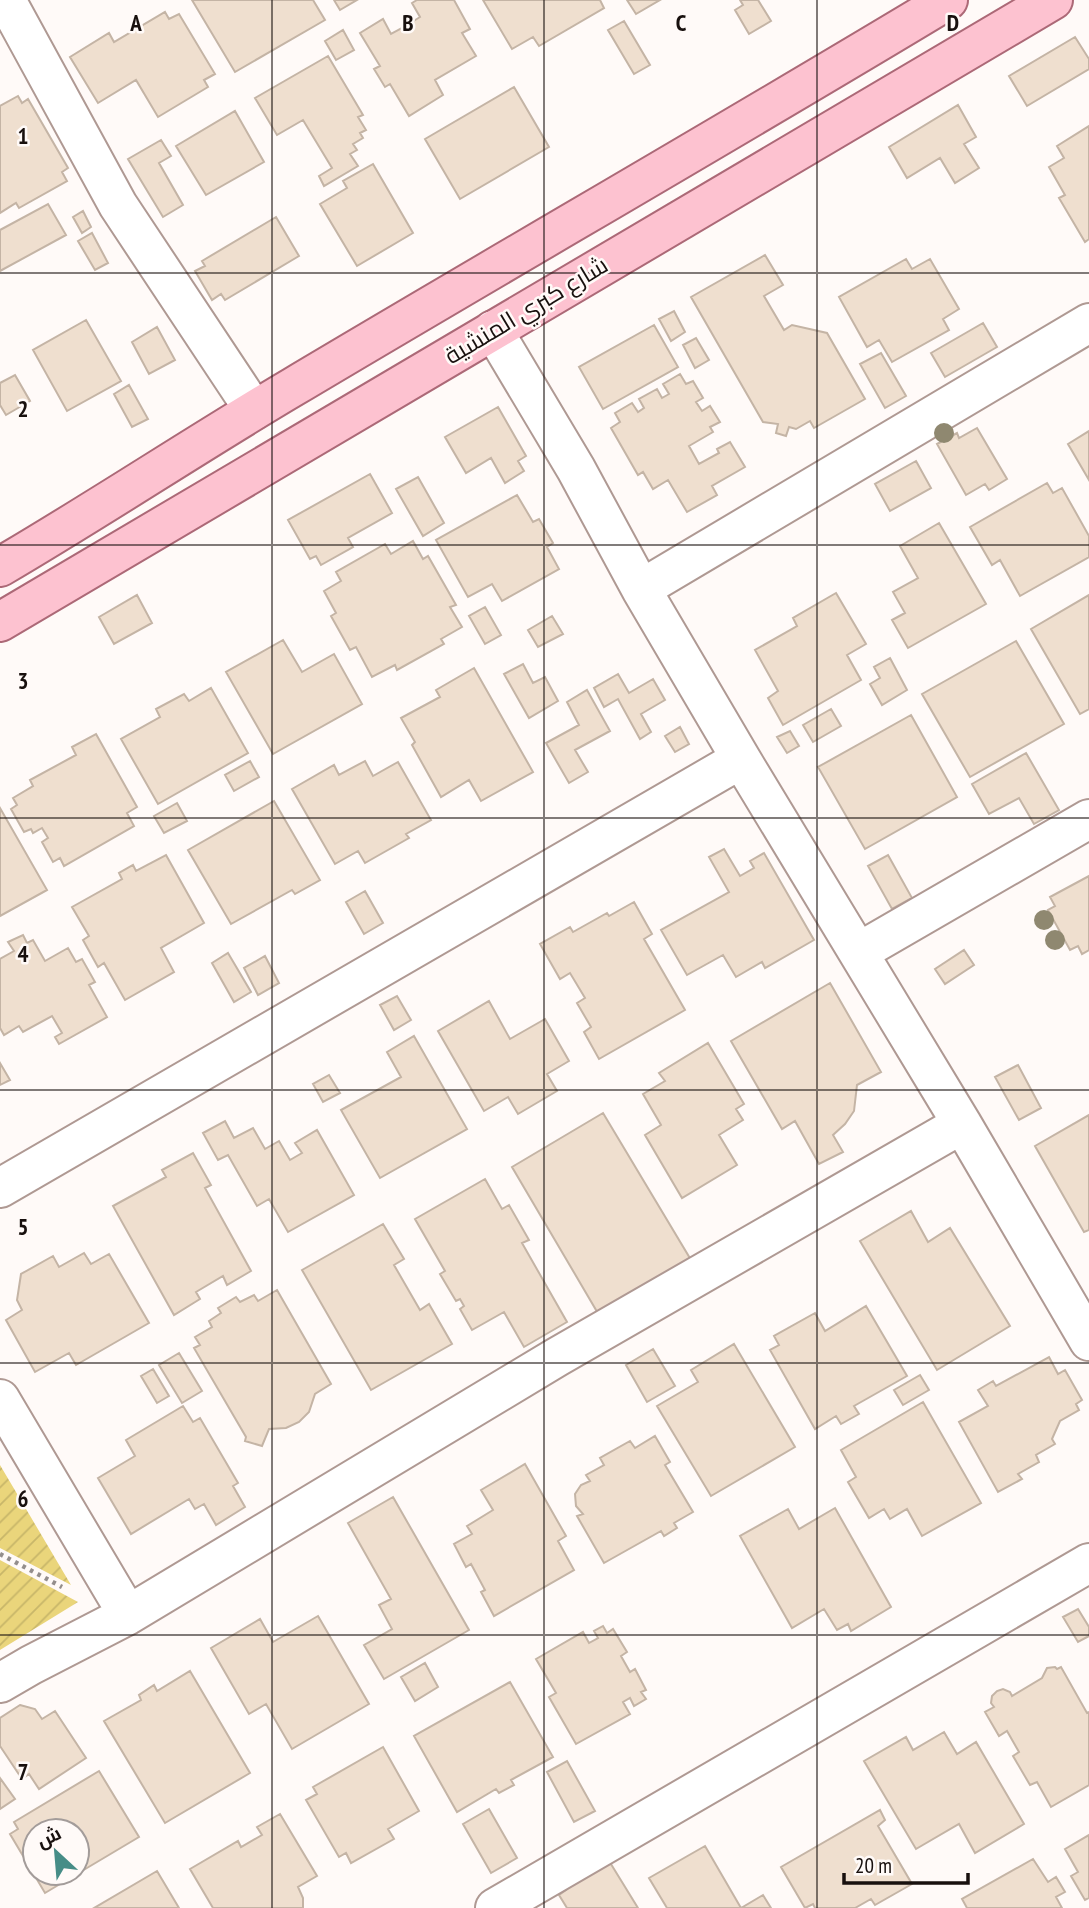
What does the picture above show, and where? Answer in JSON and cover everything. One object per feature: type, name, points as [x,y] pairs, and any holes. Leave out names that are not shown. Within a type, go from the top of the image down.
[{"type":"main road","name":"شارع كبري المنشية","points":[[0,566],[68,527],[254,410],[948,0]]},
{"type":"main road","name":"شارع كبري المنشية","points":[[0,622],[1053,0]]},
{"type":"street","points":[[5,8],[118,205],[254,410]]},
{"type":"street","points":[[641,589],[1089,323]]},
{"type":"street","points":[[493,330],[576,469],[641,589],[741,759],[1089,1340]]},
{"type":"street","points":[[0,1188],[741,759]]},
{"type":"street","points":[[859,952],[1089,820]]},
{"type":"street","points":[[0,1683],[128,1615],[557,1357],[962,1124]]},
{"type":"street","points":[[0,1399],[128,1615]]},
{"type":"street","points":[[495,1908],[1089,1563]]},
{"type":"path","points":[[0,1554],[66,1589]]},
{"type":"shaded area","points":[[0,1465],[71,1585],[0,1548]]},
{"type":"shaded area","points":[[0,1560],[78,1602],[0,1650]]},
{"type":"building","points":[[192,0],[313,0],[325,20],[235,72]]},
{"type":"building","points":[[334,0],[357,0],[340,10]]},
{"type":"building","points":[[417,0],[454,0],[470,29],[462,33],[476,56],[435,80],[443,95],[409,116],[390,84],[385,87],[374,69],[380,66],[360,33],[383,19],[391,34],[404,27],[420,17],[412,3]]},
{"type":"building","points":[[483,0],[600,0],[604,8],[539,46],[533,37],[512,49]]},
{"type":"building","points":[[627,0],[660,0],[636,14]]},
{"type":"building","points":[[740,0],[758,0],[771,21],[749,34],[735,10],[743,5]]},
{"type":"building","points":[[165,12],[169,19],[179,14],[215,74],[204,80],[208,87],[158,117],[136,80],[98,103],[70,57],[109,33],[114,42]]},
{"type":"building","points":[[624,21],[650,65],[634,74],[608,30]]},
{"type":"building","points":[[343,30],[354,50],[336,60],[325,41]]},
{"type":"building","points":[[1075,37],[1089,59],[1089,69],[1027,106],[1009,76]]},
{"type":"building","points":[[328,56],[363,115],[358,117],[366,130],[360,133],[363,138],[353,144],[357,150],[350,154],[358,166],[324,186],[319,176],[332,168],[303,120],[277,135],[255,98]]},
{"type":"building","points":[[514,87],[549,147],[460,199],[425,139]]},
{"type":"building","points":[[18,96],[22,103],[28,99],[68,168],[62,172],[67,181],[19,208],[16,203],[0,213],[0,106]]},
{"type":"building","points":[[958,105],[976,137],[964,144],[979,168],[955,183],[940,158],[907,178],[889,147]]},
{"type":"building","points":[[235,111],[264,162],[206,195],[176,146]]},
{"type":"building","points":[[1089,126],[1089,239],[1085,242],[1059,198],[1065,195],[1049,167],[1064,158],[1057,146]]},
{"type":"building","points":[[161,140],[171,156],[159,163],[183,205],[163,217],[128,159]]},
{"type":"building","points":[[373,164],[413,233],[357,266],[320,204],[347,188],[343,181]]},
{"type":"building","points":[[48,204],[66,235],[0,271],[0,230]]},
{"type":"building","points":[[83,211],[91,227],[82,233],[73,217]]},
{"type":"building","points":[[276,217],[299,256],[225,300],[221,294],[212,300],[195,271],[205,266],[202,261]]},
{"type":"building","points":[[92,233],[108,263],[95,270],[78,241]]},
{"type":"building","points":[[765,255],[783,285],[764,296],[784,330],[792,325],[827,333],[865,399],[814,428],[810,421],[796,429],[789,427],[786,436],[776,433],[778,424],[763,422],[691,297]]},
{"type":"building","points":[[906,259],[912,269],[930,259],[959,309],[943,319],[949,330],[892,362],[879,340],[867,347],[839,297]]},
{"type":"building","points":[[674,311],[685,332],[671,341],[659,319]]},
{"type":"building","points":[[86,320],[121,381],[67,411],[33,350]]},
{"type":"building","points":[[983,323],[997,347],[945,377],[931,353]]},
{"type":"building","points":[[654,325],[678,367],[603,409],[579,367]]},
{"type":"building","points":[[157,327],[175,360],[149,374],[132,342]]},
{"type":"building","points":[[696,338],[709,360],[695,368],[683,345]]},
{"type":"building","points":[[881,353],[906,396],[885,408],[860,364]]},
{"type":"building","points":[[680,374],[686,384],[693,381],[703,398],[696,402],[702,411],[710,406],[720,422],[710,427],[713,432],[689,446],[699,464],[719,453],[717,449],[730,442],[745,467],[712,486],[717,495],[687,512],[668,480],[653,489],[643,472],[638,475],[611,428],[620,422],[615,413],[632,403],[638,412],[644,408],[639,399],[657,389],[662,398],[669,394],[663,384]]},
{"type":"building","points":[[15,375],[30,401],[6,415],[0,405],[0,383]]},
{"type":"building","points":[[129,385],[148,419],[132,427],[114,394]]},
{"type":"building","points":[[498,407],[526,456],[518,461],[524,471],[505,483],[491,458],[466,473],[445,437]]},
{"type":"building","points":[[977,428],[1007,479],[989,490],[985,484],[966,495],[937,444],[957,433],[959,438]]},
{"type":"building","points":[[1089,431],[1089,480],[1068,444]]},
{"type":"building","points":[[916,461],[931,488],[890,511],[875,484]]},
{"type":"building","points":[[370,474],[392,513],[348,538],[353,547],[321,565],[316,556],[310,559],[288,520]]},
{"type":"building","points":[[418,477],[444,523],[423,536],[396,489]]},
{"type":"building","points":[[1047,483],[1053,493],[1062,488],[1089,536],[1089,557],[1020,596],[1000,560],[992,565],[970,527]]},
{"type":"building","points":[[517,495],[533,522],[539,519],[553,543],[547,547],[559,569],[502,601],[492,584],[468,597],[436,540]]},
{"type":"building","points":[[939,523],[986,604],[908,648],[892,620],[905,613],[893,592],[918,578],[900,546]]},
{"type":"building","points":[[413,541],[423,559],[428,556],[456,605],[450,607],[462,627],[441,639],[444,644],[397,670],[395,665],[372,677],[356,647],[350,650],[331,616],[336,613],[324,591],[341,581],[336,572],[385,544],[391,554]]},
{"type":"building","points":[[836,593],[866,644],[847,655],[861,680],[783,725],[768,698],[778,691],[755,650],[797,626],[793,618]]},
{"type":"building","points":[[137,595],[152,623],[114,644],[99,617]]},
{"type":"building","points":[[1089,595],[1089,709],[1080,714],[1031,629]]},
{"type":"building","points":[[485,607],[501,635],[485,644],[469,616]]},
{"type":"building","points":[[552,616],[563,634],[538,647],[528,630]]},
{"type":"building","points":[[283,640],[302,672],[334,654],[362,704],[273,754],[226,672]]},
{"type":"building","points":[[1016,641],[1064,724],[970,777],[922,694]]},
{"type":"building","points":[[890,658],[907,690],[882,705],[870,684],[880,678],[874,667]]},
{"type":"building","points":[[523,664],[533,683],[545,677],[558,701],[529,718],[504,674]]},
{"type":"building","points":[[474,668],[533,772],[481,801],[469,780],[441,797],[412,745],[415,742],[401,718],[440,697],[436,690]]},
{"type":"building","points":[[618,674],[629,693],[653,679],[665,700],[641,714],[651,732],[640,739],[618,699],[604,707],[594,688]]},
{"type":"building","points":[[211,688],[248,753],[158,804],[121,739],[160,717],[156,709],[184,694],[189,701]]},
{"type":"building","points":[[587,690],[610,731],[575,750],[588,772],[569,783],[546,743],[579,725],[567,702]]},
{"type":"building","points":[[831,709],[841,726],[813,742],[803,725]]},
{"type":"building","points":[[911,715],[957,797],[865,849],[818,767]]},
{"type":"building","points":[[680,727],[689,744],[675,752],[665,736]]},
{"type":"building","points":[[790,731],[799,746],[787,753],[777,737]]},
{"type":"building","points":[[96,734],[137,807],[127,813],[134,826],[64,866],[60,858],[53,862],[42,842],[48,838],[42,828],[33,833],[31,829],[24,832],[11,809],[17,805],[13,798],[33,786],[30,780],[76,755],[72,747]]},
{"type":"building","points":[[1026,753],[1059,810],[1034,824],[1019,798],[989,814],[972,784]]},
{"type":"building","points":[[250,761],[259,777],[234,791],[225,775]]},
{"type":"building","points":[[365,761],[373,776],[398,762],[431,820],[406,834],[409,838],[365,863],[358,851],[335,864],[292,789],[334,765],[339,775]]},
{"type":"building","points":[[274,801],[320,880],[295,894],[292,890],[231,924],[188,850]]},
{"type":"building","points":[[177,803],[187,821],[164,833],[154,816]]},
{"type":"building","points":[[0,808],[47,890],[0,916]]},
{"type":"building","points":[[724,849],[740,876],[754,868],[750,861],[764,853],[814,940],[765,968],[762,962],[736,977],[723,955],[687,975],[661,930],[729,892],[709,857]]},
{"type":"building","points":[[166,855],[204,923],[161,948],[174,972],[125,1000],[104,963],[98,967],[83,940],[89,936],[72,907],[122,879],[119,873],[133,865],[136,871]]},
{"type":"building","points":[[888,855],[912,898],[892,909],[868,866]]},
{"type":"building","points":[[1089,876],[1089,950],[1082,954],[1078,946],[1070,950],[1048,910],[1055,906],[1050,897]]},
{"type":"building","points":[[365,891],[383,923],[364,934],[346,902]]},
{"type":"building","points":[[634,902],[652,934],[644,939],[685,1010],[599,1059],[584,1032],[591,1027],[577,1003],[585,998],[570,973],[560,979],[540,944],[570,927],[573,932]]},
{"type":"building","points":[[23,935],[27,943],[33,940],[45,961],[68,948],[76,962],[82,959],[95,982],[89,985],[107,1017],[59,1044],[55,1037],[62,1033],[52,1016],[23,1032],[19,1026],[4,1035],[0,1028],[0,959],[14,951],[8,942]]},
{"type":"building","points":[[964,950],[974,965],[945,984],[935,969]]},
{"type":"building","points":[[228,953],[251,992],[234,1002],[212,963]]},
{"type":"building","points":[[265,956],[279,983],[258,995],[244,968]]},
{"type":"building","points":[[830,983],[881,1072],[857,1085],[854,1111],[833,1135],[843,1152],[819,1164],[795,1121],[782,1129],[731,1041]]},
{"type":"building","points":[[397,996],[411,1020],[394,1030],[380,1005]]},
{"type":"building","points":[[489,1001],[510,1039],[545,1019],[569,1061],[547,1074],[557,1091],[518,1114],[508,1097],[484,1111],[438,1031]]},
{"type":"building","points":[[414,1036],[467,1129],[380,1178],[341,1110],[401,1077],[387,1052]]},
{"type":"building","points":[[708,1043],[744,1104],[736,1109],[743,1120],[719,1135],[737,1165],[682,1198],[645,1135],[661,1125],[643,1094],[665,1081],[659,1073]]},
{"type":"building","points":[[0,1063],[10,1080],[0,1085]]},
{"type":"building","points":[[1018,1065],[1041,1108],[1019,1120],[995,1077]]},
{"type":"building","points":[[329,1075],[340,1093],[323,1102],[313,1084]]},
{"type":"building","points":[[603,1113],[691,1260],[599,1315],[512,1167]]},
{"type":"building","points":[[1089,1115],[1089,1230],[1084,1232],[1035,1146]]},
{"type":"building","points":[[225,1121],[234,1138],[253,1128],[265,1149],[279,1141],[290,1160],[302,1153],[295,1143],[317,1130],[354,1195],[288,1232],[269,1199],[257,1206],[228,1155],[218,1160],[203,1133]]},
{"type":"building","points":[[193,1153],[211,1185],[205,1188],[251,1271],[227,1285],[223,1276],[196,1292],[200,1299],[174,1315],[113,1206],[166,1177],[162,1170]]},
{"type":"building","points":[[485,1179],[502,1209],[509,1205],[529,1240],[522,1243],[567,1322],[524,1347],[504,1312],[472,1330],[460,1309],[464,1306],[460,1299],[456,1301],[440,1274],[445,1271],[415,1219]]},
{"type":"building","points":[[911,1211],[928,1242],[950,1228],[1010,1326],[937,1370],[860,1241]]},
{"type":"building","points":[[383,1224],[404,1259],[394,1265],[420,1310],[429,1304],[452,1344],[371,1390],[302,1270]]},
{"type":"building","points":[[84,1253],[91,1264],[109,1254],[149,1323],[76,1365],[69,1353],[35,1372],[6,1320],[22,1310],[17,1300],[21,1274],[53,1256],[59,1267]]},
{"type":"building","points":[[277,1290],[331,1384],[315,1394],[309,1412],[299,1422],[286,1428],[269,1429],[262,1446],[245,1441],[246,1437],[194,1348],[200,1345],[195,1337],[212,1327],[209,1321],[221,1313],[218,1308],[236,1297],[240,1302],[254,1295],[258,1301]]},
{"type":"building","points":[[866,1306],[907,1376],[854,1406],[859,1414],[841,1424],[836,1416],[815,1429],[770,1350],[779,1345],[774,1336],[815,1313],[825,1331]]},
{"type":"building","points":[[734,1344],[795,1447],[711,1496],[657,1406],[698,1382],[691,1370]]},
{"type":"building","points":[[653,1349],[675,1386],[647,1402],[626,1365]]},
{"type":"building","points":[[179,1353],[202,1391],[182,1403],[159,1365]]},
{"type":"building","points":[[1049,1357],[1058,1374],[1065,1370],[1082,1400],[1076,1404],[1079,1410],[1060,1421],[1052,1439],[1055,1444],[1036,1455],[1039,1462],[1018,1474],[1022,1479],[998,1492],[959,1422],[988,1406],[978,1390],[993,1381],[996,1386]]},
{"type":"building","points":[[153,1369],[169,1396],[157,1403],[141,1376]]},
{"type":"building","points":[[920,1375],[929,1390],[903,1405],[894,1390]]},
{"type":"building","points":[[923,1402],[981,1503],[922,1536],[907,1509],[890,1519],[884,1509],[869,1518],[848,1482],[856,1477],[841,1450]]},
{"type":"building","points":[[183,1406],[193,1422],[200,1418],[238,1483],[233,1486],[245,1507],[216,1525],[204,1504],[195,1509],[189,1499],[131,1534],[98,1478],[135,1456],[126,1440]]},
{"type":"building","points":[[655,1436],[670,1462],[665,1465],[693,1512],[674,1523],[677,1528],[664,1536],[661,1531],[604,1563],[577,1516],[583,1514],[576,1506],[575,1494],[581,1485],[590,1481],[586,1475],[604,1465],[600,1458],[630,1441],[635,1448]]},
{"type":"building","points":[[525,1464],[566,1536],[558,1541],[574,1570],[494,1616],[481,1592],[485,1590],[471,1564],[466,1567],[454,1544],[472,1534],[467,1526],[493,1510],[481,1490]]},
{"type":"building","points":[[393,1497],[469,1630],[384,1679],[364,1645],[392,1629],[379,1605],[391,1599],[348,1523]]},
{"type":"building","points":[[835,1508],[891,1607],[851,1631],[848,1624],[837,1630],[824,1609],[792,1628],[740,1536],[788,1509],[799,1529]]},
{"type":"building","points":[[1078,1609],[1089,1627],[1089,1636],[1078,1642],[1063,1617]]},
{"type":"building","points":[[318,1616],[369,1704],[292,1749],[266,1704],[249,1714],[211,1648],[260,1619],[273,1642]]},
{"type":"building","points":[[603,1626],[607,1633],[613,1629],[627,1652],[621,1656],[630,1672],[635,1669],[646,1690],[641,1692],[646,1699],[634,1706],[630,1698],[623,1702],[630,1714],[576,1744],[549,1697],[556,1693],[536,1659],[583,1632],[589,1643],[598,1638],[594,1631]]},
{"type":"building","points":[[425,1663],[438,1687],[415,1701],[401,1677]]},
{"type":"building","points":[[1061,1667],[1087,1713],[1089,1712],[1089,1785],[1051,1807],[1037,1782],[1030,1785],[1013,1756],[1019,1752],[1007,1731],[999,1736],[985,1712],[994,1707],[991,1703],[992,1696],[997,1691],[1003,1689],[1012,1696],[1042,1678],[1047,1668]]},
{"type":"building","points":[[190,1671],[250,1773],[165,1823],[104,1721],[141,1700],[139,1695],[154,1685],[157,1691]]},
{"type":"building","points":[[510,1682],[553,1757],[511,1780],[514,1785],[499,1793],[496,1789],[457,1812],[414,1736]]},
{"type":"building","points":[[20,1705],[35,1709],[42,1719],[55,1711],[86,1758],[39,1789],[29,1774],[22,1779],[0,1746],[0,1718]]},
{"type":"building","points":[[944,1732],[957,1754],[976,1742],[1024,1824],[975,1853],[959,1824],[916,1849],[864,1761],[906,1737],[913,1750]]},
{"type":"building","points":[[383,1747],[419,1811],[388,1829],[394,1839],[351,1863],[346,1853],[339,1857],[306,1800],[317,1794],[313,1787]]},
{"type":"building","points":[[567,1761],[595,1811],[574,1822],[547,1772]]},
{"type":"building","points":[[99,1771],[139,1837],[91,1866],[91,1817],[22,1817]]},
{"type":"building","points":[[0,1778],[15,1799],[0,1809]]},
{"type":"building","points":[[489,1809],[517,1858],[491,1873],[463,1824]]},
{"type":"building","points":[[880,1810],[885,1820],[878,1826],[912,1884],[875,1905],[871,1899],[855,1908],[815,1908],[813,1904],[805,1908],[781,1867]]},
{"type":"building","points":[[280,1814],[317,1876],[298,1887],[303,1898],[303,1908],[213,1908],[190,1869],[238,1841],[241,1847],[262,1835],[257,1827]]},
{"type":"building","points":[[21,1818],[21,1853],[10,1834],[18,1829],[14,1822]]},
{"type":"building","points":[[1089,1835],[1089,1898],[1085,1900],[1071,1876],[1078,1872],[1065,1849]]},
{"type":"building","points":[[705,1846],[741,1908],[667,1908],[649,1878]]},
{"type":"building","points":[[606,1856],[638,1908],[567,1908],[559,1895],[566,1890],[562,1883]]},
{"type":"building","points":[[1033,1859],[1048,1882],[1056,1877],[1065,1892],[1056,1897],[1062,1908],[967,1908],[962,1899]]},
{"type":"building","points":[[157,1871],[179,1908],[94,1908]]},
{"type":"building","points":[[41,1887],[55,1887],[45,1893]]},
{"type":"building","points":[[763,1895],[771,1908],[741,1908]]}]
